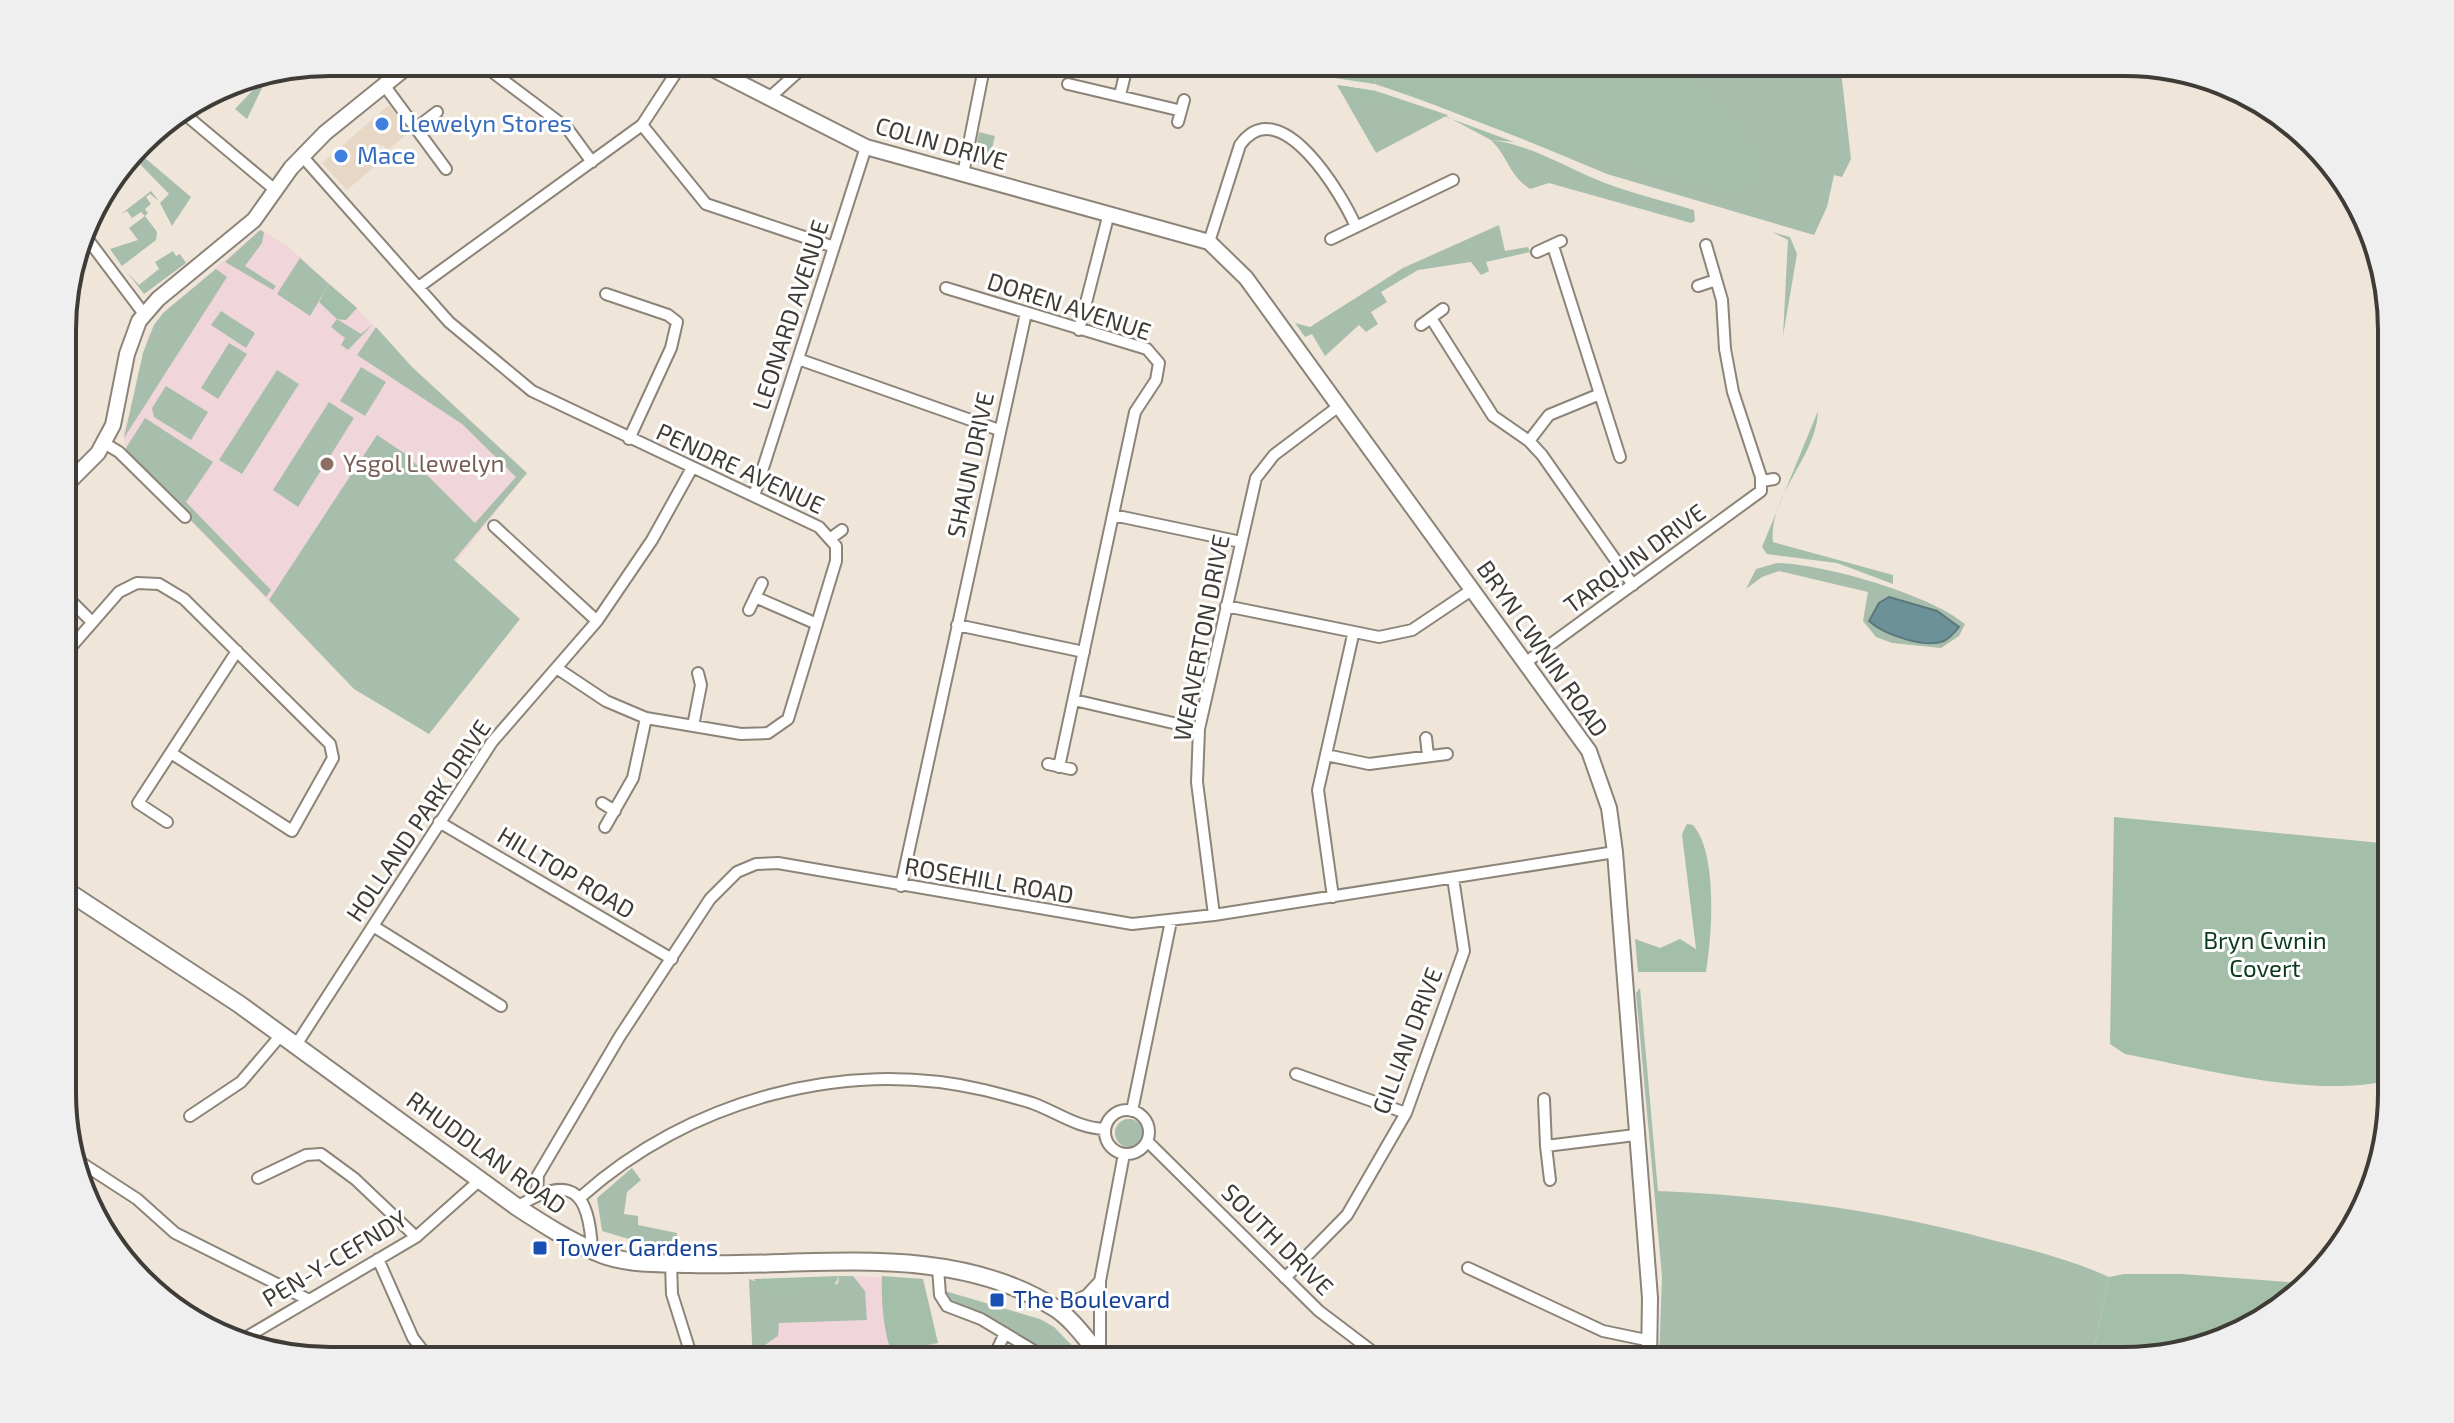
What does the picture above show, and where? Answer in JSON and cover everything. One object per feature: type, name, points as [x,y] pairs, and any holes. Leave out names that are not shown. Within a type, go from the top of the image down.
[{"type":"main road","name":"RHUDDLAN ROAD","points":[[76,897],[296,1045],[560,1236],[592,1250],[628,1260],[671,1264],[875,1262],[938,1268],[997,1282],[1057,1309],[1092,1347]]},
{"type":"street","points":[[76,476],[104,443],[123,386],[132,335],[144,314],[254,220],[274,189],[302,156],[395,76]]},
{"type":"street","points":[[498,76],[567,128],[592,162]]},
{"type":"street","points":[[420,286],[642,125],[674,76]]},
{"type":"street","name":"COLIN DRIVE","points":[[725,76],[866,147],[1109,213]]},
{"type":"street","points":[[768,99],[793,76]]},
{"type":"street","points":[[963,174],[982,76]]},
{"type":"street","points":[[1120,95],[1125,76]]},
{"type":"street","points":[[1068,84],[1180,111]]},
{"type":"street","points":[[384,85],[446,169]]},
{"type":"street","points":[[1079,99],[1081,87]]},
{"type":"street","points":[[416,128],[437,112]]},
{"type":"street","points":[[190,119],[274,189]]},
{"type":"street","points":[[642,125],[706,204],[834,247]]},
{"type":"street","points":[[1209,242],[1240,145],[1252,132],[1261,130],[1279,133],[1307,152],[1332,182],[1356,227]]},
{"type":"street","name":"LEONARD AVENUE","points":[[754,496],[866,147]]},
{"type":"street","name":"PENDRE AVENUE","points":[[302,156],[449,322],[532,391],[819,527],[831,538],[836,561],[788,719],[778,729],[768,733],[741,734],[646,718],[606,701],[558,669]]},
{"type":"street","points":[[1331,239],[1453,180]]},
{"type":"street","points":[[1079,330],[1109,213]]},
{"type":"street","name":"BRYN CWNIN ROAD","points":[[1109,213],[1209,242],[1246,278],[1589,751],[1609,808],[1615,852],[1650,1346]]},
{"type":"street","points":[[91,243],[144,314]]},
{"type":"street","points":[[1537,252],[1557,244],[1620,457]]},
{"type":"street","points":[[1706,245],[1722,300],[1725,349],[1733,392],[1762,483],[1774,479]]},
{"type":"street","points":[[1698,286],[1716,280]]},
{"type":"street","name":"DOREN AVENUE","points":[[946,288],[1147,349],[1159,363],[1156,380],[1135,412],[1059,767]]},
{"type":"street","points":[[606,294],[668,315],[677,322],[671,348],[629,439]]},
{"type":"street","points":[[1421,325],[1443,309]]},
{"type":"street","name":"SHAUN DRIVE","points":[[901,886],[1026,313]]},
{"type":"street","points":[[1431,318],[1493,416],[1529,441],[1633,585]]},
{"type":"street","points":[[798,359],[999,430]]},
{"type":"street","points":[[1529,441],[1549,415],[1600,394]]},
{"type":"street","name":"WEAVERTON DRIVE","points":[[1214,915],[1197,782],[1199,729],[1256,478],[1274,455],[1339,406]]},
{"type":"street","points":[[104,443],[119,452],[185,517]]},
{"type":"street","name":"HOLLAND PARK DRIVE","points":[[296,1045],[492,742],[597,621],[652,540],[692,468]]},
{"type":"street","name":"TARQUIN DRIVE","points":[[1525,663],[1749,503],[1762,483]]},
{"type":"street","points":[[1113,515],[1241,542]]},
{"type":"street","points":[[494,526],[597,621]]},
{"type":"street","points":[[831,538],[842,530]]},
{"type":"street","points":[[511,541],[521,531]]},
{"type":"street","points":[[749,610],[762,583]]},
{"type":"street","points":[[76,641],[127,586],[159,584],[184,599],[237,651],[333,752],[333,758],[292,831],[171,753]]},
{"type":"street","points":[[1226,606],[1353,635],[1379,637],[1412,630],[1473,589]]},
{"type":"street","points":[[755,597],[817,624]]},
{"type":"street","points":[[76,606],[92,622]]},
{"type":"street","points":[[957,625],[1084,652]]},
{"type":"street","points":[[1333,897],[1318,790],[1353,635]]},
{"type":"street","points":[[167,822],[138,803],[237,651]]},
{"type":"street","points":[[693,726],[701,685],[698,673]]},
{"type":"street","points":[[1074,700],[1199,729]]},
{"type":"street","points":[[605,827],[633,778],[646,718]]},
{"type":"street","points":[[1426,738],[1428,755]]},
{"type":"street","points":[[1326,755],[1369,764],[1447,754]]},
{"type":"street","points":[[602,803],[615,811]]},
{"type":"street","name":"HILLTOP ROAD","points":[[439,822],[672,959]]},
{"type":"street","name":"ROSEHILL ROAD","points":[[537,1195],[538,1175],[620,1036],[722,885],[756,864],[778,863],[1132,924],[1214,915],[1615,852]]},
{"type":"street","name":"GILLIAN DRIVE","points":[[1285,1278],[1347,1215],[1406,1113],[1464,951],[1453,878]]},
{"type":"street","points":[[1132,1111],[1171,921]]},
{"type":"street","points":[[373,926],[501,1006]]},
{"type":"street","points":[[190,1116],[241,1082],[281,1035]]},
{"type":"street","points":[[1296,1074],[1406,1113]]},
{"type":"street","points":[[582,1196],[614,1167],[682,1127],[815,1084],[893,1079],[942,1083],[1033,1104],[1087,1129],[1105,1129]]},
{"type":"street","points":[[1544,1099],[1550,1180]]},
{"type":"street","points":[[1132,1111],[1148,1126],[1147,1141],[1138,1152],[1124,1154],[1108,1143],[1105,1129],[1117,1113],[1132,1111]]},
{"type":"street","points":[[1546,1146],[1635,1135]]},
{"type":"street","name":"SOUTH DRIVE","points":[[1147,1141],[1319,1311],[1366,1346]]},
{"type":"street","points":[[258,1178],[306,1155],[321,1154],[355,1179],[416,1237]]},
{"type":"street","points":[[1103,1347],[1100,1281],[1124,1154]]},
{"type":"street","points":[[87,1166],[137,1199],[175,1233],[224,1259],[276,1280],[309,1300]]},
{"type":"street","name":"PEN-Y-CEFNDY","points":[[252,1334],[416,1237],[480,1180]]},
{"type":"street","points":[[517,1207],[537,1195],[569,1189],[582,1196]]},
{"type":"street","points":[[582,1196],[592,1250]]},
{"type":"street","points":[[378,1259],[413,1338],[420,1347]]},
{"type":"street","points":[[671,1264],[672,1294],[689,1347]]},
{"type":"street","points":[[938,1268],[938,1286],[943,1302],[1027,1347]]},
{"type":"street","points":[[1468,1268],[1603,1331],[1651,1341]]},
{"type":"street","points":[[1057,1309],[1087,1295],[1100,1281]]},
{"type":"street","points":[[999,1347],[1005,1333]]},
{"type":"shaded area","points":[[389,105],[410,132],[389,149],[377,143],[370,150],[379,163],[347,190],[322,163]]},
{"type":"shaded area","name":"Ysgol Llewelyn","points":[[260,230],[285,244],[358,309],[412,367],[527,473],[354,689],[127,455],[123,433],[147,338],[154,325],[163,313]]},
{"type":"shaded area","points":[[853,1276],[923,1279],[939,1347],[752,1347],[749,1279]]},
{"type":"green space","points":[[1321,76],[1376,76],[1375,84]]},
{"type":"green space","points":[[1376,76],[1842,76],[1851,159],[1842,177],[1834,175],[1827,207],[1814,235],[1607,174],[1463,114],[1375,84]]},
{"type":"green space","points":[[1389,76],[1687,76],[1744,136],[1749,159],[1761,176],[1738,186],[1704,185],[1659,173],[1581,142],[1575,159],[1380,84]]},
{"type":"green space","points":[[1337,85],[1376,91],[1448,115],[1376,153]]},
{"type":"green space","points":[[1337,85],[1376,91],[1378,102],[1342,93]]},
{"type":"green space","points":[[263,86],[247,119],[235,109],[253,90],[250,88]]},
{"type":"green space","points":[[1381,93],[1444,116],[1430,118],[1407,107],[1386,106]]},
{"type":"green space","points":[[1452,119],[1514,142],[1491,140]]},
{"type":"green space","points":[[979,132],[995,136],[988,166],[973,160]]},
{"type":"green space","points":[[1491,140],[1535,152],[1616,187],[1694,210],[1695,221],[1691,223],[1549,183],[1530,189],[1517,178]]},
{"type":"green space","points":[[145,158],[191,197],[172,226],[160,203],[169,194],[139,163]]},
{"type":"green space","points":[[151,191],[159,201],[150,194],[146,197],[151,204],[145,209],[148,213],[145,216],[141,212],[132,218],[127,211],[121,214]]},
{"type":"green space","points":[[145,216],[157,232],[156,240],[122,266],[110,249],[138,240],[129,228]]},
{"type":"green space","points":[[1499,225],[1505,251],[1528,247],[1530,252],[1486,262],[1489,271],[1481,275],[1471,262],[1418,270],[1381,292],[1387,302],[1371,312],[1378,324],[1366,332],[1359,325],[1325,356],[1312,334],[1305,337],[1295,323],[1310,327],[1403,268]]},
{"type":"green space","points":[[260,230],[264,232],[262,243],[245,266],[276,286],[273,290],[225,262]]},
{"type":"green space","points":[[1772,232],[1790,237],[1797,254],[1783,336],[1788,240]]},
{"type":"green space","points":[[173,251],[176,256],[180,254],[186,263],[144,294],[127,272],[139,285],[159,269],[155,262]]},
{"type":"green space","points":[[300,258],[329,284],[310,316],[277,294]]},
{"type":"green space","points":[[216,269],[227,277],[124,438],[143,353],[154,325],[163,313]]},
{"type":"green space","points":[[329,284],[357,308],[346,320],[337,319],[319,302]]},
{"type":"green space","points":[[221,311],[255,333],[246,348],[211,325]]},
{"type":"green space","points":[[337,319],[361,334],[373,324],[348,350],[341,345],[345,338],[331,327]]},
{"type":"green space","points":[[376,327],[412,367],[527,473],[454,560],[520,619],[429,734],[354,689],[269,600],[377,435],[407,455],[475,523],[516,477],[462,424],[357,355]]},
{"type":"green space","points":[[229,343],[247,354],[218,399],[201,388]]},
{"type":"green space","points":[[361,367],[386,382],[365,416],[340,401]]},
{"type":"green space","points":[[277,370],[299,384],[242,474],[219,460]]},
{"type":"green space","points":[[166,386],[208,412],[191,440],[154,417],[152,408]]},
{"type":"green space","points":[[329,402],[354,418],[298,507],[273,490]]},
{"type":"green space","points":[[1818,411],[1810,444],[1780,504]]},
{"type":"green space","points":[[145,418],[213,462],[186,502],[271,590],[266,597],[127,455],[126,448]]},
{"type":"green space","points":[[1778,509],[1773,525],[1773,542],[1893,575],[1893,584],[1837,563],[1767,554],[1762,547]]},
{"type":"green space","points":[[1777,563],[1821,569],[1875,583],[1927,602],[1965,624],[1959,636],[1941,648],[1892,643],[1876,637],[1863,621],[1868,592],[1779,571],[1762,577],[1746,589],[1756,569]]},
{"type":"green space","name":"Bryn Cwnin Covert","points":[[2114,817],[2377,843],[2377,1082],[2328,1086],[2259,1080],[2125,1054],[2110,1044]]},
{"type":"green space","points":[[1687,824],[1693,825],[1701,838],[1710,874],[1711,917],[1706,972],[1638,972],[1635,939],[1660,948],[1680,939],[1696,949],[1682,834]]},
{"type":"green space","points":[[1640,988],[1658,1191],[1785,1201],[1868,1213],[1951,1229],[2067,1260],[2109,1277],[2095,1346],[1660,1346],[1662,1276],[1636,993]]},
{"type":"green space","points":[[1129,1119],[1139,1123],[1143,1133],[1139,1143],[1129,1147],[1119,1143],[1115,1133],[1119,1123]]},
{"type":"green space","points":[[632,1168],[641,1180],[627,1192],[624,1214],[638,1216],[638,1225],[677,1233],[676,1246],[646,1244],[602,1231],[597,1198]]},
{"type":"green space","points":[[2182,1274],[2293,1282],[2251,1313],[2221,1328],[2190,1338],[2140,1346],[2095,1346],[2109,1277]]},
{"type":"green space","points":[[839,1276],[853,1276],[865,1291],[867,1320],[779,1323],[778,1336],[765,1347],[752,1347],[749,1279],[779,1291],[838,1284]]},
{"type":"green space","points":[[839,1276],[833,1287],[779,1291],[757,1285],[754,1279]]},
{"type":"green space","points":[[882,1276],[923,1279],[938,1343],[890,1347],[883,1308]]},
{"type":"green space","points":[[945,1291],[1040,1319],[1054,1327],[1073,1347],[1038,1347],[1010,1329],[949,1303]]},
{"type":"water","points":[[1889,597],[1937,611],[1959,627],[1946,640],[1936,643],[1916,642],[1894,635],[1869,621],[1879,603]]},
{"type":"place","name":"Llewelyn Stores","points":[[382,124]]},
{"type":"place","name":"Mace","points":[[341,156]]},
{"type":"place","name":"Ysgol Llewelyn","points":[[327,464]]},
{"type":"place","name":"Tower Gardens","points":[[540,1248]]},
{"type":"place","name":"The Boulevard","points":[[997,1300]]}]
